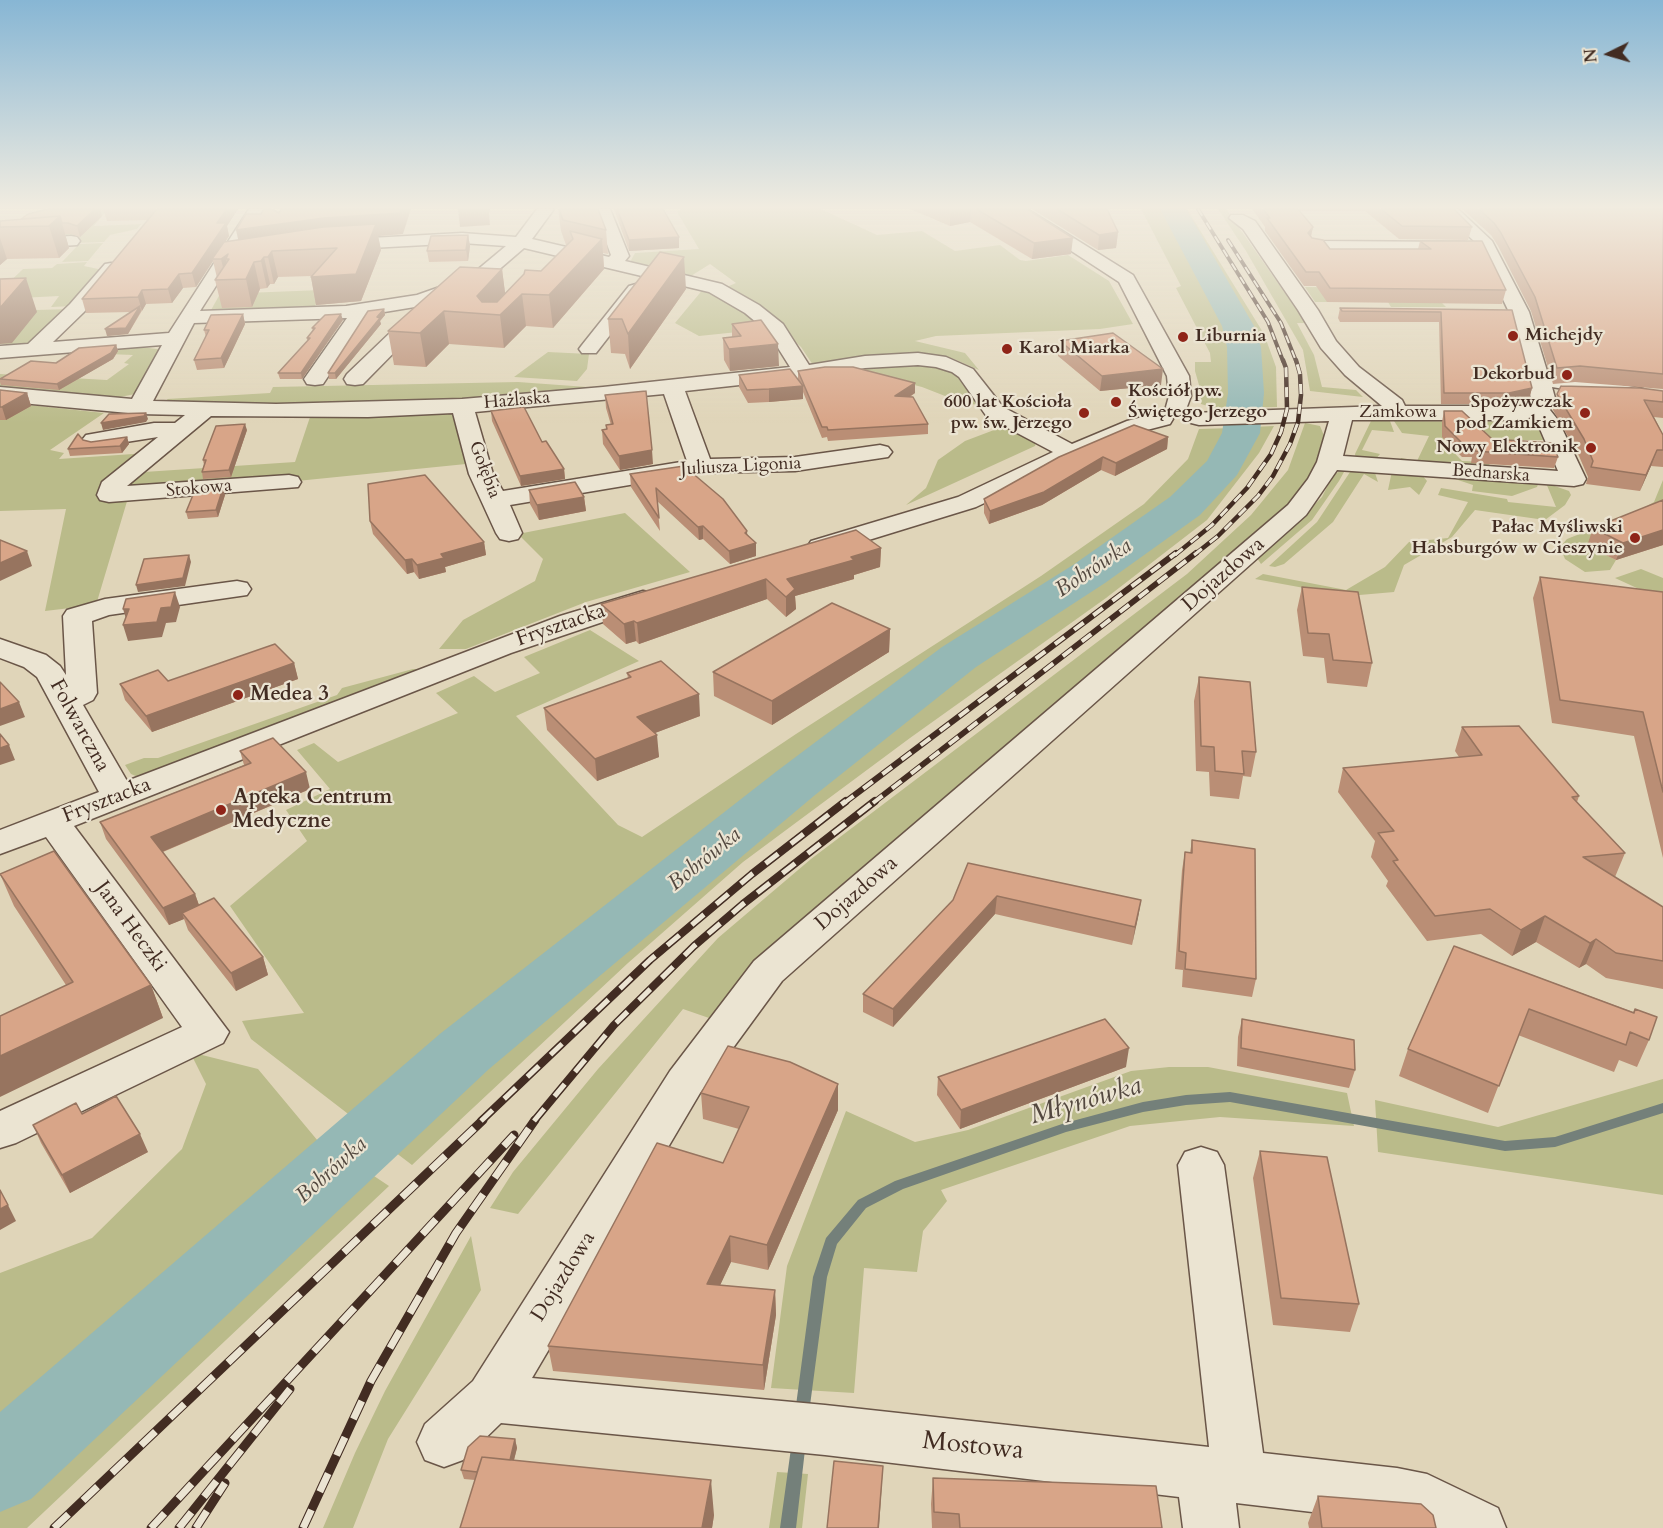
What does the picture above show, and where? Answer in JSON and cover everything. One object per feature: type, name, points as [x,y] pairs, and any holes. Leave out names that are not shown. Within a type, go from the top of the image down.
[{"type":"street","points":[[32,351],[78,307],[100,280]]},
{"type":"street","points":[[139,407],[187,317],[210,280]]},
{"type":"street","points":[[355,379],[423,312],[421,300],[429,289],[431,280]]},
{"type":"street","points":[[187,317],[356,311],[421,300],[471,280]]},
{"type":"street","points":[[588,350],[644,280]]},
{"type":"street","points":[[684,280],[715,288],[752,309],[776,328],[803,372]]},
{"type":"street","points":[[794,555],[932,515],[967,502],[1083,448],[1169,413],[1180,396],[1178,376],[1128,280]]},
{"type":"street","points":[[1287,280],[1328,344],[1352,370],[1394,405],[1396,413]]},
{"type":"street","points":[[1503,280],[1519,312],[1541,394]]},
{"type":"street","points":[[1308,310],[1330,310]]},
{"type":"street","points":[[315,379],[357,318],[356,311]]},
{"type":"street","points":[[1499,312],[1519,312]]},
{"type":"street","points":[[0,352],[177,338]]},
{"type":"street","name":"Hażlaska","points":[[0,394],[139,407],[205,410],[276,411],[462,406],[672,387],[891,359],[939,361],[966,373],[995,412],[1008,420],[1083,448]]},
{"type":"street","points":[[672,387],[701,466]]},
{"type":"street","name":"Zamkowa","points":[[1169,413],[1182,424],[1194,423],[1199,418],[1396,413],[1507,413],[1541,394],[1646,396]]},
{"type":"street","name":"Bednarska","points":[[1329,462],[1574,479],[1547,420],[1541,394]]},
{"type":"street","name":"Gołębia","points":[[462,406],[481,474],[495,500],[508,533]]},
{"type":"street","points":[[94,440],[154,430],[181,430],[205,410]]},
{"type":"street","name":"Dojazdowa","points":[[444,1442],[490,1398],[685,1082],[768,971],[1298,510],[1319,482],[1329,462],[1342,414]]},
{"type":"street","name":"Stokowa","points":[[181,430],[111,487],[109,495],[290,482]]},
{"type":"street","name":"Juliusza Ligonia","points":[[495,500],[701,466],[795,464],[880,452]]},
{"type":"street","points":[[64,702],[82,693],[77,616],[105,607],[237,589]]},
{"type":"street","name":"Frysztacka","points":[[0,843],[570,621],[668,592]]},
{"type":"street","name":"Folwarczna","points":[[0,648],[35,661],[49,672],[118,797]]},
{"type":"street","name":"Jana Heczki","points":[[0,1131],[208,1032],[53,822]]},
{"type":"street","points":[[1201,1165],[1222,1475],[1211,1528]]},
{"type":"street","name":"Mostowa","points":[[490,1398],[825,1430],[1397,1494],[1427,1501],[1461,1524]]},
{"type":"green space","points":[[11,280],[95,280],[74,306],[51,307],[59,296],[0,299],[0,291]]},
{"type":"green space","points":[[732,280],[1108,280],[1133,324],[1100,329],[936,336],[915,341],[965,353],[979,370],[954,359],[923,355],[813,365],[801,347],[765,314],[722,289],[736,283]]},
{"type":"green space","points":[[1178,280],[1231,280],[1264,334],[1276,367],[1277,407],[1214,408],[1201,404],[1195,362],[1211,362],[1210,353],[1176,288],[1181,286]]},
{"type":"green space","points":[[1263,280],[1276,280],[1306,323],[1297,323],[1314,355],[1322,387],[1356,390],[1363,397],[1310,391],[1303,350]]},
{"type":"green space","points":[[1305,287],[1427,288],[1446,307],[1391,307],[1388,302],[1315,302]]},
{"type":"green space","points":[[704,288],[767,329],[699,336],[675,323]]},
{"type":"green space","points":[[321,290],[314,309],[211,310],[220,294]]},
{"type":"green space","points":[[71,309],[34,344],[0,344],[0,311]]},
{"type":"green space","points":[[134,346],[164,350],[141,392],[135,394],[110,399],[0,388],[0,374],[107,380],[129,364],[124,363],[133,355],[82,353]]},
{"type":"green space","points":[[548,352],[589,354],[587,369],[577,381],[514,377]]},
{"type":"green space","points":[[915,363],[952,369],[977,404],[968,405],[922,387],[849,368]]},
{"type":"green space","points":[[518,382],[601,388],[482,400],[171,406],[167,399],[270,393],[273,387]]},
{"type":"green space","points":[[0,402],[104,413],[50,450],[64,453],[59,459],[148,453],[127,485],[144,472],[295,462],[311,414],[443,411],[453,413],[466,464],[128,498],[96,605],[45,611],[66,509],[0,511]]},
{"type":"green space","points":[[1371,421],[1390,421],[1394,432],[1372,430],[1362,450],[1380,454],[1376,459],[1356,460],[1355,454]]},
{"type":"green space","points":[[1394,421],[1540,422],[1551,440],[1442,440],[1462,461],[1488,462],[1492,469],[1400,461],[1401,458],[1417,461],[1429,436],[1402,433]]},
{"type":"green space","points":[[1305,423],[1320,426],[1325,438],[1310,479],[1283,513],[770,952],[709,1018],[683,1009],[518,1214],[490,1208],[513,1172],[598,1069],[718,938],[811,859],[1187,574],[1251,515],[1288,470]]},
{"type":"green space","points":[[1274,426],[1259,453],[1207,520],[1106,598],[910,738],[743,862],[628,963],[412,1165],[387,1146],[479,1053],[756,824],[897,714],[1133,558],[1208,497],[1236,462],[1251,427]]},
{"type":"green space","points":[[1002,427],[1036,442],[1035,446],[906,505],[926,488],[938,460],[965,441]]},
{"type":"green space","points":[[1233,428],[1217,464],[1123,542],[728,814],[536,962],[356,1120],[251,1039],[242,1021],[304,1013],[230,906],[307,841],[286,810],[330,789],[297,750],[314,743],[338,762],[458,713],[436,693],[474,676],[495,692],[540,673],[524,657],[590,630],[639,661],[516,716],[618,825],[642,837],[796,734],[1041,576],[1144,504],[1188,459],[1199,429]]},
{"type":"green space","points":[[1352,469],[1370,470],[1375,473],[1378,482],[1364,474],[1333,522],[1284,564],[1269,566],[1317,522]]},
{"type":"green space","points":[[1342,470],[1344,472],[1339,481],[1312,520],[1261,564],[1257,558],[1322,497],[1333,475]]},
{"type":"green space","points":[[1392,471],[1422,475],[1427,481],[1419,495],[1410,487],[1388,490]]},
{"type":"green space","points":[[1446,476],[1539,482],[1537,487],[1512,496],[1472,491],[1473,485]]},
{"type":"green space","points":[[1663,480],[1663,516],[1602,553],[1616,560],[1610,570],[1585,572],[1565,559],[1560,547],[1567,539],[1640,510],[1654,502]]},
{"type":"green space","points":[[1546,483],[1569,491],[1571,495],[1565,505],[1545,520],[1475,510],[1452,537],[1404,565],[1394,592],[1348,596],[1255,579],[1263,574],[1346,590],[1385,567],[1409,542],[1448,538],[1468,502],[1438,495],[1441,488],[1507,499],[1508,502],[1556,507]]},
{"type":"green space","points":[[625,513],[690,572],[586,602],[466,649],[439,649],[463,620],[535,581],[543,559],[518,534]]},
{"type":"green space","points":[[1641,569],[1663,578],[1663,600],[1615,578]]},
{"type":"green space","points":[[413,669],[423,669],[138,777],[131,774],[125,765],[144,758],[158,758],[337,695],[342,688]]},
{"type":"green space","points":[[190,1052],[258,1069],[328,1153],[0,1441],[0,1273],[92,1238],[182,1149],[206,1084]]},
{"type":"green space","points":[[1169,1067],[1208,1067],[1347,1093],[1354,1126],[1220,1117],[1130,1126],[941,1190],[947,1201],[923,1231],[917,1272],[864,1268],[854,1393],[771,1388],[787,1266],[846,1111],[915,1142],[968,1130],[1131,1071]]},
{"type":"green space","points":[[1663,1079],[1663,1195],[1378,1152],[1375,1100],[1498,1127]]},
{"type":"green space","points":[[365,1170],[389,1186],[27,1528],[0,1528],[0,1509]]},
{"type":"green space","points":[[471,1236],[481,1290],[388,1439],[353,1528],[323,1528],[385,1391]]},
{"type":"green space","points":[[777,1472],[808,1474],[802,1528],[769,1528]]},
{"type":"building","points":[[0,280],[24,280],[0,308]]},
{"type":"building","points":[[98,280],[174,280],[168,289],[142,290],[138,297],[82,299]]},
{"type":"building","points":[[445,280],[492,280],[477,296],[482,302],[497,302],[518,280],[563,280],[549,295],[522,294],[500,315],[444,311],[420,333],[388,331]]},
{"type":"building","points":[[638,280],[667,280],[628,334],[622,319],[608,319]]},
{"type":"building","points":[[1325,280],[1501,280],[1506,290],[1330,288]]},
{"type":"building","points":[[1526,280],[1663,280],[1663,374],[1580,366],[1557,368],[1535,297]]},
{"type":"building","points":[[140,306],[126,328],[105,329]]},
{"type":"building","points":[[1340,308],[1512,310],[1532,388],[1509,393],[1444,393],[1441,312],[1342,311]]},
{"type":"building","points":[[384,309],[377,317],[380,318],[335,373],[328,373],[368,311]]},
{"type":"building","points":[[243,314],[221,358],[194,360],[209,330],[204,330],[211,315]]},
{"type":"building","points":[[341,314],[301,373],[278,373],[310,338],[307,338],[315,328],[312,328],[325,315]]},
{"type":"building","points":[[761,320],[778,344],[729,349],[723,338],[741,336],[732,324]]},
{"type":"building","points":[[1113,333],[1163,369],[1102,376],[1060,341]]},
{"type":"building","points":[[116,345],[111,353],[57,384],[0,379],[31,361],[56,363],[79,348]]},
{"type":"building","points":[[825,367],[853,367],[915,383],[895,396],[913,397],[928,424],[828,430],[827,427],[822,427],[798,371]]},
{"type":"building","points":[[790,369],[803,386],[747,390],[739,375]]},
{"type":"building","points":[[1561,386],[1640,388],[1663,391],[1663,402],[1644,400],[1663,435],[1663,450],[1657,450],[1646,475],[1591,467],[1593,461],[1584,439],[1557,394]]},
{"type":"building","points":[[0,390],[27,393],[0,407]]},
{"type":"building","points":[[646,391],[652,450],[619,456],[602,430],[607,429],[606,425],[613,424],[605,395]]},
{"type":"building","points":[[524,407],[542,442],[546,441],[564,469],[520,476],[491,411]]},
{"type":"building","points":[[1444,411],[1462,411],[1492,439],[1552,443],[1558,457],[1475,451],[1475,446],[1465,446],[1445,426]]},
{"type":"building","points":[[146,413],[144,416],[101,423],[109,414]]},
{"type":"building","points":[[245,424],[229,470],[202,472],[206,460],[203,460],[216,426]]},
{"type":"building","points":[[1134,425],[1168,437],[1116,463],[1103,457],[1044,492],[990,511],[984,499],[1059,457]]},
{"type":"building","points":[[78,434],[83,440],[91,442],[127,437],[120,446],[68,449]]},
{"type":"building","points":[[684,466],[723,499],[747,531],[745,533],[756,543],[729,551],[703,526],[698,527],[656,488],[659,518],[630,474]]},
{"type":"building","points":[[425,475],[484,542],[441,554],[444,558],[417,565],[412,559],[405,560],[370,521],[368,484]]},
{"type":"building","points":[[575,482],[584,497],[537,505],[529,490]]},
{"type":"building","points":[[223,488],[216,510],[186,512],[195,490]]},
{"type":"building","points":[[1663,500],[1663,530],[1623,543],[1593,528]]},
{"type":"building","points":[[856,530],[881,548],[851,557],[854,560],[787,579],[795,589],[786,597],[766,579],[637,623],[634,621],[624,624],[601,604]]},
{"type":"building","points":[[0,540],[27,551],[0,563]]},
{"type":"building","points":[[189,555],[183,578],[136,585],[144,559]]},
{"type":"building","points":[[1540,577],[1663,592],[1663,792],[1643,712],[1560,700]]},
{"type":"building","points":[[1302,587],[1358,592],[1372,663],[1333,660],[1329,634],[1308,633]]},
{"type":"building","points":[[175,592],[171,607],[161,608],[157,622],[123,625],[129,609],[123,609],[126,599]]},
{"type":"building","points":[[832,603],[890,629],[772,701],[713,672]]},
{"type":"building","points":[[275,644],[294,663],[146,716],[120,684],[158,670],[168,681]]},
{"type":"building","points":[[661,661],[699,694],[637,717],[657,735],[595,759],[544,708],[631,677],[627,673]]},
{"type":"building","points":[[1199,677],[1250,682],[1256,752],[1242,751],[1244,774],[1215,771],[1214,747],[1201,746]]},
{"type":"building","points":[[0,682],[19,702],[0,709]]},
{"type":"building","points":[[1519,726],[1579,796],[1572,797],[1625,853],[1583,857],[1663,907],[1663,961],[1616,953],[1596,939],[1590,943],[1545,916],[1521,930],[1490,909],[1435,916],[1393,861],[1398,860],[1378,833],[1394,831],[1343,768],[1482,755],[1462,727]]},
{"type":"building","points":[[0,734],[9,745],[0,748]]},
{"type":"building","points":[[273,738],[306,772],[151,837],[195,894],[163,908],[100,822],[251,763],[240,751]]},
{"type":"building","points":[[1192,840],[1255,849],[1256,979],[1185,969],[1186,953],[1179,951],[1181,909],[1185,852],[1192,853]]},
{"type":"building","points":[[54,851],[151,985],[0,1056],[0,1016],[73,982],[0,874]]},
{"type":"building","points":[[968,863],[1141,900],[1135,927],[997,896],[893,1009],[863,994],[953,900]]},
{"type":"building","points":[[214,898],[263,957],[231,973],[182,913]]},
{"type":"building","points":[[1454,946],[1634,1013],[1635,1009],[1657,1017],[1649,1040],[1630,1032],[1626,1045],[1529,1009],[1499,1086],[1408,1049]]},
{"type":"building","points":[[1105,1019],[1129,1048],[961,1110],[938,1077]]},
{"type":"building","points":[[1242,1019],[1354,1040],[1355,1070],[1241,1048]]},
{"type":"building","points":[[728,1046],[790,1062],[838,1084],[767,1245],[730,1236],[707,1284],[775,1290],[763,1365],[548,1346],[657,1143],[723,1163],[749,1107],[701,1093]]},
{"type":"building","points":[[116,1096],[140,1134],[62,1175],[33,1125],[76,1103],[82,1114]]},
{"type":"building","points":[[1260,1151],[1327,1157],[1359,1304],[1281,1298]]},
{"type":"building","points":[[0,1190],[8,1205],[0,1209]]},
{"type":"building","points":[[480,1436],[515,1439],[510,1460],[482,1457],[477,1472],[461,1470],[468,1447]]},
{"type":"building","points":[[482,1457],[711,1480],[702,1528],[460,1528]]},
{"type":"building","points":[[834,1461],[883,1466],[878,1528],[827,1528]]},
{"type":"building","points":[[933,1478],[1156,1486],[1162,1528],[960,1528],[959,1514],[934,1512]]},
{"type":"building","points":[[1318,1496],[1421,1504],[1433,1515],[1436,1528],[1322,1528]]},
{"type":"waterway","name":"Bobrówka","points":[[0,1469],[465,1051],[796,783],[959,657],[1089,574],[1185,506],[1223,467],[1241,433],[1246,393],[1244,347],[1238,326],[1213,280]]},
{"type":"waterway","name":"Młynówka","points":[[802,1413],[820,1277],[831,1242],[862,1204],[899,1185],[1065,1128],[1143,1107],[1186,1100],[1230,1097],[1505,1146],[1555,1142],[1663,1108]]},
{"type":"waterway","name":"Młynówka","points":[[788,1528],[799,1441]]},
{"type":"railway","points":[[1242,280],[1268,322],[1283,361]]},
{"type":"railway","points":[[1254,280],[1281,323],[1296,361]]},
{"type":"railway","points":[[1175,555],[1212,525],[1247,488],[1271,454],[1281,432],[1287,409],[1286,368],[1283,360]]},
{"type":"railway","points":[[1194,555],[1218,536],[1258,496],[1273,476],[1290,444],[1298,422],[1301,395],[1300,374],[1296,360]]},
{"type":"railway","points":[[844,803],[1176,553]]},
{"type":"railway","points":[[873,803],[1196,553]]},
{"type":"railway","points":[[481,1121],[650,960],[752,874],[846,801]]},
{"type":"railway","points":[[534,1121],[614,1025],[694,946],[743,904],[875,801]]},
{"type":"railway","points":[[54,1528],[483,1120]]},
{"type":"railway","points":[[303,1528],[371,1381],[456,1233],[535,1120]]},
{"type":"railway","points":[[151,1528],[514,1135]]},
{"type":"railway","points":[[179,1528],[290,1389]]},
{"type":"railway","points":[[196,1528],[225,1483]]},
{"type":"place","name":"Michejdy","points":[[1513,336]]},
{"type":"place","name":"Liburnia","points":[[1183,337]]},
{"type":"place","name":"Karol Miarka","points":[[1007,349]]},
{"type":"place","name":"Dekorbud","points":[[1567,375]]},
{"type":"place","name":"Kościół pw. Świętego Jerzego","points":[[1116,402]]},
{"type":"place","name":"600 lat Kościoła pw. św. Jerzego","points":[[1084,413]]},
{"type":"place","name":"Spożywczak pod Zamkiem","points":[[1585,413]]},
{"type":"place","name":"Nowy Elektronik","points":[[1591,448]]},
{"type":"place","name":"Pałac Myśliwski Habsburgów w Cieszynie","points":[[1635,538]]},
{"type":"place","name":"Medea 3","points":[[238,695]]},
{"type":"place","name":"Apteka Centrum Medyczne","points":[[221,810]]}]
